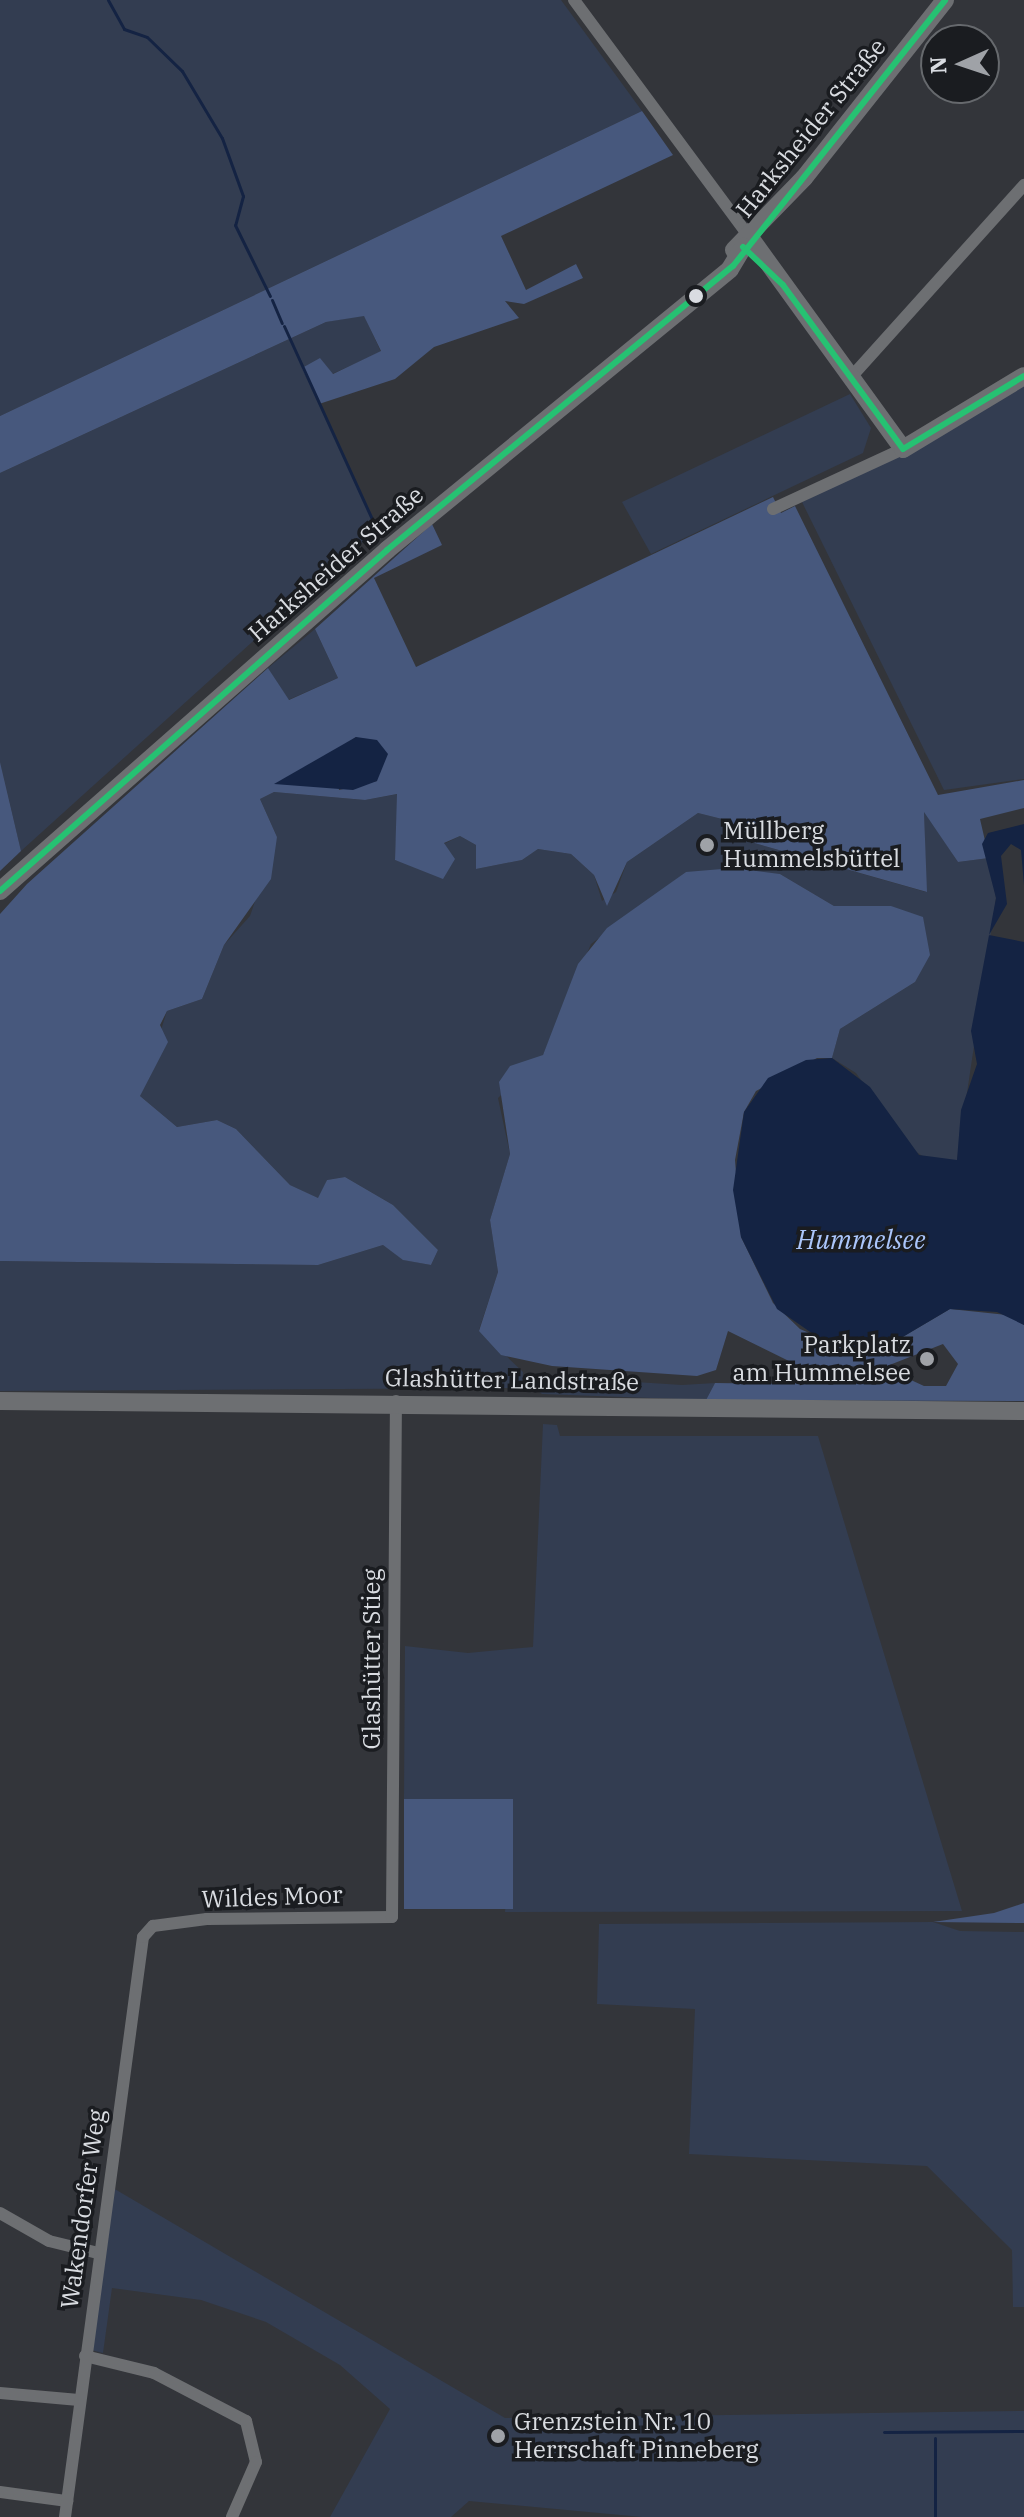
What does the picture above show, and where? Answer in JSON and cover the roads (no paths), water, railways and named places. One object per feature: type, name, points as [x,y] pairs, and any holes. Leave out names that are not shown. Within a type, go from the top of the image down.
[{"type":"street","points":[[574,0],[747,243],[853,375],[903,449]]},
{"type":"street","name":"Harksheider Straße","points":[[0,891],[375,560],[683,305],[747,243],[944,1]]},
{"type":"street","points":[[853,375],[1024,185]]},
{"type":"street","points":[[773,509],[903,449],[1024,376]]},
{"type":"street","name":"Glashütter Landstraße","points":[[0,1401],[396,1401],[1024,1411]]},
{"type":"street","name":"Glashütter Stieg","points":[[392,1917],[396,1401]]},
{"type":"street","name":"Wildes Moor","points":[[153,1926],[207,1919],[392,1917]]},
{"type":"street","name":"Wakendorfer Weg","points":[[65,2517],[138,1956],[153,1926]]},
{"type":"street","points":[[0,2213],[49,2241],[98,2253]]},
{"type":"street","points":[[85,2356],[154,2373],[246,2421],[256,2462],[232,2517]]},
{"type":"street","points":[[0,2393],[79,2400]]},
{"type":"street","points":[[0,2492],[67,2501]]},
{"type":"water","points":[[356,737],[377,740],[388,754],[377,781],[353,790],[274,784]]},
{"type":"water","points":[[1024,824],[1024,885],[1021,850],[1011,844],[1001,856],[1007,904],[989,935],[996,898],[982,844],[988,833]]},
{"type":"water","name":"Hummelsee","points":[[989,935],[1024,942],[1024,1325],[997,1312],[950,1309],[884,1348],[832,1347],[777,1309],[741,1237],[733,1190],[744,1112],[768,1078],[806,1060],[832,1058],[870,1087],[919,1155],[957,1160],[961,1110],[977,1064],[971,1031]]},
{"type":"waterway","points":[[108,0],[124,29],[147,37],[182,71],[222,138],[243,196],[235,225],[270,296]]},
{"type":"waterway","points":[[272,300],[282,323]]},
{"type":"waterway","points":[[284,326],[378,532]]},
{"type":"waterway","points":[[884,2432],[1024,2431]]},
{"type":"waterway","points":[[935,2438],[935,2517]]},
{"type":"place","name":"Müllberg Hummelsbüttel","points":[[707,845]]},
{"type":"place","name":"Parkplatz am Hummelsee","points":[[927,1359]]},
{"type":"place","name":"Grenzstein Nr. 10 Herrschaft Pinneberg","points":[[498,2436]]}]
